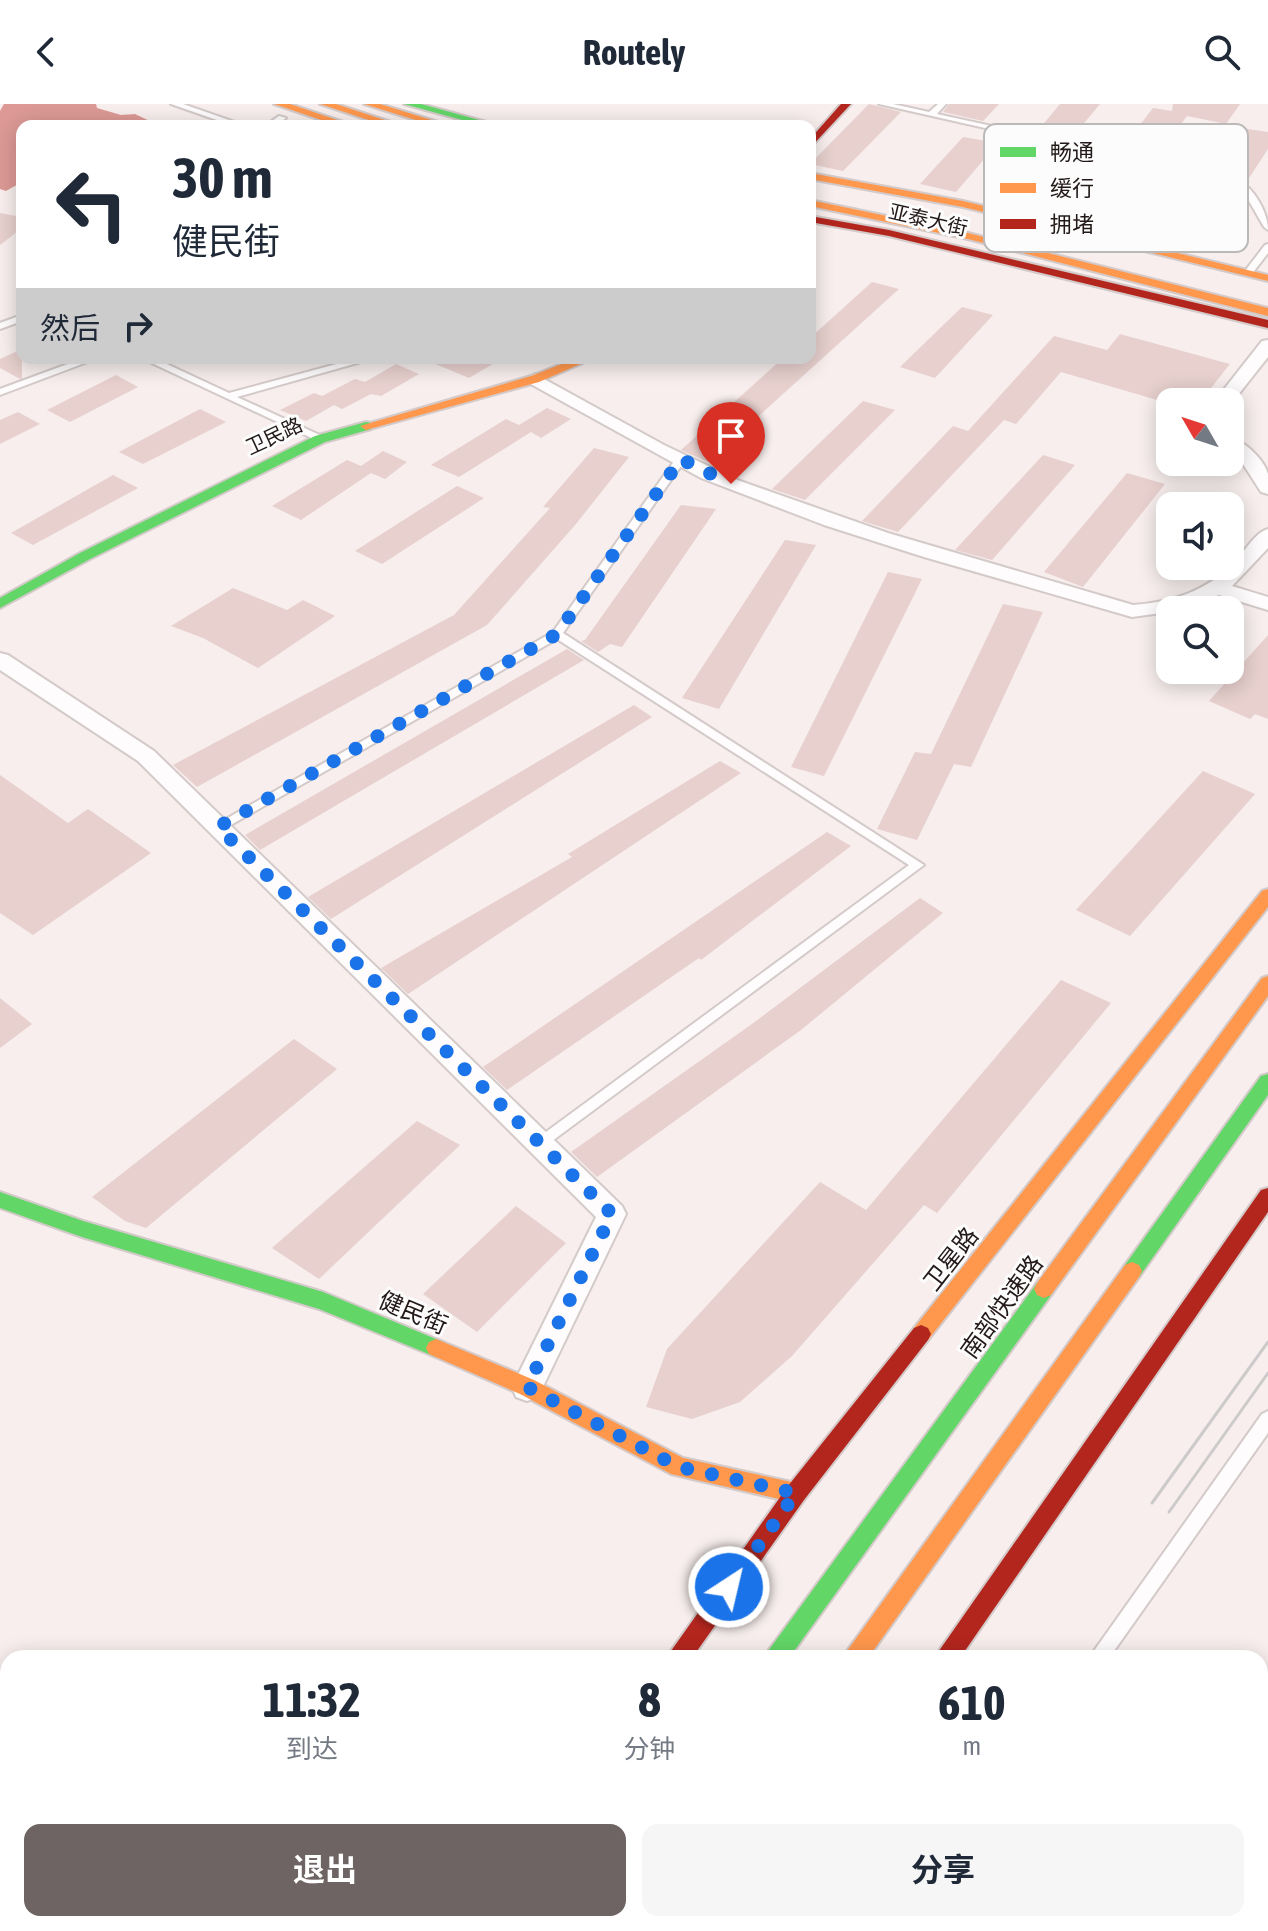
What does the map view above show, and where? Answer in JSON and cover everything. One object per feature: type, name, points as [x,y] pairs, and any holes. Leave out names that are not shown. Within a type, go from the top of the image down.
[{"type":"main road","points":[[325,104],[378,120]]},
{"type":"main road","points":[[369,104],[446,114]]},
{"type":"main road","points":[[409,104],[471,120]]},
{"type":"main road","points":[[816,138],[846,104]]},
{"type":"main road","points":[[280,111],[322,120]]},
{"type":"main road","name":"亚泰大街","points":[[816,177],[984,209]]},
{"type":"main road","points":[[816,192],[984,225]]},
{"type":"main road","points":[[816,204],[984,240]]},
{"type":"main road","name":"亚泰大街","points":[[816,220],[889,233],[1268,324]]},
{"type":"main road","points":[[1031,252],[1268,312]]},
{"type":"main road","points":[[1093,252],[1268,295]]},
{"type":"main road","name":"亚泰大街","points":[[1161,252],[1268,278]]},
{"type":"main road","points":[[1088,280],[1268,344]]},
{"type":"main road","name":"卫民路","points":[[0,604],[85,556],[320,439],[535,379],[573,364]]},
{"type":"main road","name":"卫星路","points":[[684,1650],[796,1493],[1268,895]]},
{"type":"main road","name":"南部快速路","points":[[781,1650],[1268,983]]},
{"type":"main road","points":[[860,1650],[1268,1081]]},
{"type":"main road","points":[[952,1650],[1268,1196]]},
{"type":"main road","name":"健民街","points":[[0,1200],[82,1229],[323,1301],[527,1387],[679,1467],[796,1493]]},
{"type":"street","points":[[1234,388],[1268,344]]},
{"type":"street","points":[[535,379],[731,484],[880,538],[1132,611],[1179,605],[1220,589],[1268,535]]},
{"type":"street","points":[[1244,455],[1268,488]]},
{"type":"street","points":[[1220,589],[1268,604]]},
{"type":"street","points":[[0,660],[146,756],[612,1214],[527,1387]]},
{"type":"lane","points":[[175,104],[224,120]]},
{"type":"lane","points":[[883,104],[984,127]]},
{"type":"lane","points":[[931,115],[942,104]]},
{"type":"lane","points":[[1248,192],[1268,227]]},
{"type":"lane","points":[[1248,273],[1264,259],[1268,247]]},
{"type":"lane","points":[[0,392],[77,364]]},
{"type":"lane","points":[[159,364],[320,439]]},
{"type":"lane","points":[[228,396],[348,364]]},
{"type":"lane","points":[[218,827],[557,634],[681,459]]},
{"type":"lane","points":[[540,1144],[918,865],[557,634]]},
{"type":"lane","points":[[1104,1650],[1268,1419]]},
{"type":"shaded area","points":[[4,104],[96,104],[97,108],[121,115],[135,114],[148,120],[16,120],[16,185],[6,191],[0,189],[0,111]]},
{"type":"building","points":[[869,104],[901,112],[843,171],[816,165],[816,158]]},
{"type":"building","points":[[949,104],[999,104],[983,121],[943,112]]},
{"type":"building","points":[[1060,104],[1100,104],[1083,124],[1043,124]]},
{"type":"building","points":[[1173,104],[1240,104],[1226,124],[1187,116],[1181,124],[1141,124],[1153,108],[1172,111]]},
{"type":"building","points":[[1248,129],[1268,132],[1268,149],[1248,179]]},
{"type":"building","points":[[963,137],[984,141],[984,159],[956,192],[920,184]]},
{"type":"building","points":[[0,213],[16,216],[16,233],[0,245]]},
{"type":"building","points":[[872,282],[899,289],[708,462],[681,450],[776,364],[816,364],[816,333]]},
{"type":"building","points":[[962,307],[993,315],[935,378],[900,367]]},
{"type":"building","points":[[1120,334],[1230,364],[1211,388],[1156,388],[1156,400],[1061,372],[1016,424],[1004,420],[898,532],[862,521],[953,426],[968,431],[1054,336],[1107,350]]},
{"type":"building","points":[[16,352],[16,364],[22,364],[22,378],[0,368],[0,359]]},
{"type":"building","points":[[396,364],[419,374],[381,396],[371,394],[342,409],[334,405],[306,421],[280,410],[314,393],[322,396],[355,379],[365,382]]},
{"type":"building","points":[[435,364],[493,364],[469,378]]},
{"type":"building","points":[[116,375],[138,387],[70,422],[47,410]]},
{"type":"building","points":[[863,401],[895,410],[805,500],[772,489]]},
{"type":"building","points":[[547,408],[571,419],[541,438],[531,432],[459,477],[431,465],[506,419],[519,425]]},
{"type":"building","points":[[200,409],[226,422],[143,464],[119,452]]},
{"type":"building","points":[[18,412],[40,424],[0,444],[0,420]]},
{"type":"building","points":[[594,448],[629,457],[576,524],[487,625],[197,787],[173,765],[454,615],[550,508],[543,507]]},
{"type":"building","points":[[383,451],[407,462],[385,479],[371,473],[301,520],[272,506],[347,460],[361,466]]},
{"type":"building","points":[[1043,455],[1075,465],[992,560],[955,550]]},
{"type":"building","points":[[1127,473],[1165,484],[1083,587],[1044,572]]},
{"type":"building","points":[[113,475],[138,488],[33,545],[11,533]]},
{"type":"building","points":[[457,486],[484,498],[382,564],[355,551]]},
{"type":"building","points":[[681,505],[716,509],[622,647],[610,644],[598,652],[581,641],[585,640]]},
{"type":"building","points":[[785,540],[816,545],[719,709],[682,698]]},
{"type":"building","points":[[888,572],[922,579],[824,776],[791,767]]},
{"type":"building","points":[[233,588],[287,610],[303,600],[335,616],[258,668],[203,638],[171,626]]},
{"type":"building","points":[[1003,604],[1043,612],[971,767],[954,764],[917,840],[877,829],[915,752],[931,754]]},
{"type":"building","points":[[1268,635],[1268,719],[1255,714],[1250,719],[1209,701],[1224,684],[1244,684],[1244,662]]},
{"type":"building","points":[[567,649],[584,660],[260,850],[245,835]]},
{"type":"building","points":[[634,705],[652,717],[331,919],[308,897]]},
{"type":"building","points":[[720,761],[741,773],[408,994],[381,968],[572,857],[568,854]]},
{"type":"building","points":[[1203,771],[1255,794],[1130,936],[1076,910]]},
{"type":"building","points":[[0,775],[68,823],[88,809],[151,853],[33,935],[0,913]]},
{"type":"building","points":[[827,832],[851,846],[701,960],[699,958],[507,1090],[483,1067]]},
{"type":"building","points":[[920,898],[943,913],[801,1030],[597,1177],[571,1152],[752,1024]]},
{"type":"building","points":[[1061,980],[1111,1003],[937,1213],[924,1205],[792,1356],[740,1402],[692,1419],[646,1407],[667,1349],[820,1182],[866,1210]]},
{"type":"building","points":[[0,998],[32,1024],[0,1048]]},
{"type":"building","points":[[294,1039],[337,1069],[146,1228],[125,1221],[92,1197]]},
{"type":"building","points":[[417,1121],[460,1145],[319,1279],[272,1248]]},
{"type":"building","points":[[516,1206],[566,1243],[477,1332],[423,1294]]},
{"type":"tram line","points":[[1152,1503],[1268,1342]]},
{"type":"tram line","points":[[1169,1512],[1268,1373]]},
{"type":"traffic: fast","points":[[409,104],[472,120]]},
{"type":"traffic: fast","points":[[0,604],[85,556],[320,439],[366,426]]},
{"type":"traffic: fast","points":[[1132,1271],[1268,1081]]},
{"type":"traffic: fast","points":[[0,1200],[82,1229],[323,1301],[436,1348]]},
{"type":"traffic: fast","points":[[781,1650],[1044,1289]]},
{"type":"traffic: slow","points":[[279,104],[331,120]]},
{"type":"traffic: slow","points":[[325,104],[378,120]]},
{"type":"traffic: slow","points":[[369,104],[425,120]]},
{"type":"traffic: slow","points":[[816,177],[984,209]]},
{"type":"traffic: slow","points":[[816,204],[984,240]]},
{"type":"traffic: slow","points":[[1031,252],[1268,312]]},
{"type":"traffic: slow","points":[[1161,252],[1268,278]]},
{"type":"traffic: slow","points":[[366,426],[535,379],[573,364]]},
{"type":"traffic: slow","points":[[921,1334],[1268,895]]},
{"type":"traffic: slow","points":[[1044,1289],[1268,983]]},
{"type":"traffic: slow","points":[[860,1650],[1132,1271]]},
{"type":"traffic: slow","points":[[436,1348],[527,1387],[679,1467],[796,1493]]},
{"type":"traffic: jam","points":[[816,138],[846,104]]},
{"type":"traffic: jam","points":[[816,220],[889,233],[1268,324]]},
{"type":"traffic: jam","points":[[952,1650],[1268,1196]]},
{"type":"traffic: jam","points":[[684,1650],[796,1493],[921,1334]]},
{"type":"route","points":[[729,1587],[796,1493],[679,1467],[527,1387],[612,1214],[218,827],[557,634],[681,459],[731,484]]}]
